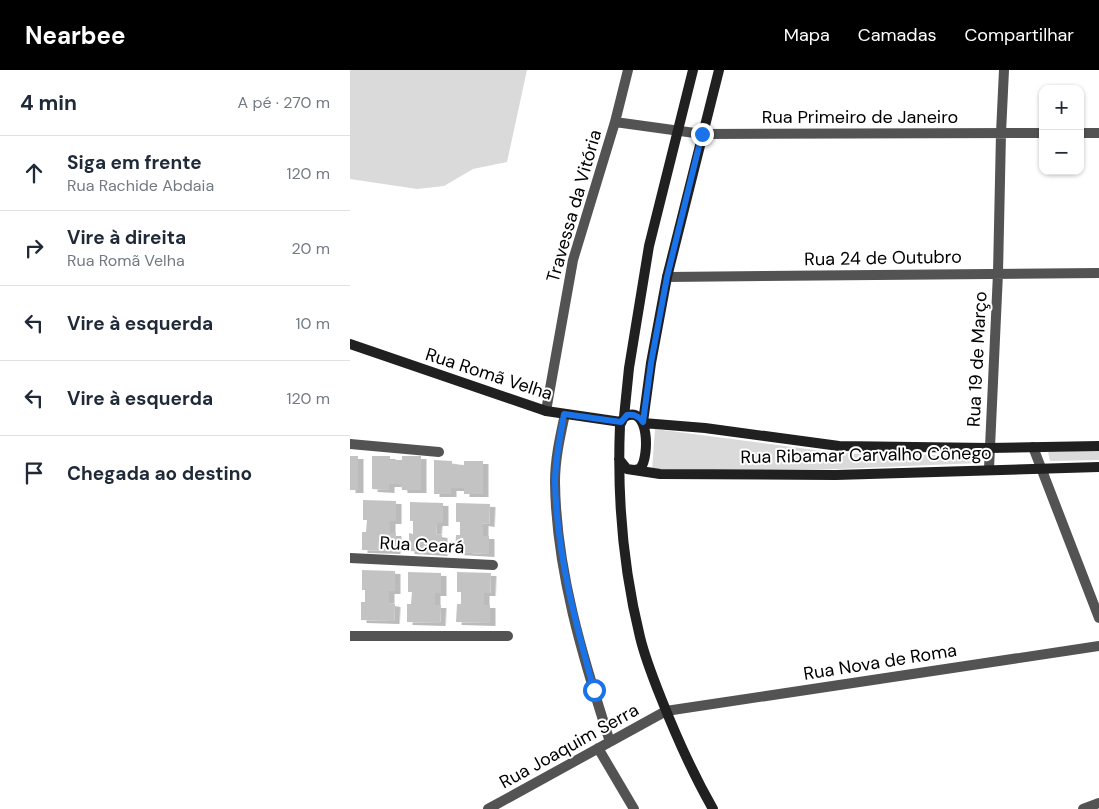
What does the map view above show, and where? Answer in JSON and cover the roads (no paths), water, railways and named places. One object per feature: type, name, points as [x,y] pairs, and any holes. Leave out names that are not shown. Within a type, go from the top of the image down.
[{"type":"main road","points":[[693,70],[649,246],[640,292],[619,459],[624,554],[640,639],[666,711],[713,809]]},
{"type":"main road","points":[[619,459],[624,467],[632,470],[641,468],[644,460],[645,433],[643,422],[651,363],[667,277],[718,70]]},
{"type":"main road","name":"Rua Romã Velha","points":[[350,344],[546,411],[623,419],[634,414],[643,422]]},
{"type":"main road","name":"Rua Ribamar Carvalho Cônego","points":[[643,422],[705,428],[839,446],[989,448],[1099,446]]},
{"type":"main road","name":"Rua Ribamar Carvalho Cônego","points":[[632,470],[660,474],[836,475],[1099,467]]},
{"type":"main road","points":[[620,490],[632,470]]},
{"type":"street","name":"Travessa da Vitória","points":[[546,411],[573,260],[615,122],[628,70]]},
{"type":"street","name":"Rua 19 de Março","points":[[988,469],[998,273],[1004,70]]},
{"type":"street","name":"Rua Primeiro de Janeiro","points":[[615,122],[702,134],[1039,133]]},
{"type":"street","points":[[1084,133],[1099,133]]},
{"type":"street","name":"Rua 24 de Outubro","points":[[667,277],[1099,273]]},
{"type":"street","points":[[564,414],[555,482],[558,525],[565,574],[582,646],[610,742]]},
{"type":"street","points":[[350,444],[438,452]]},
{"type":"street","points":[[1034,447],[1040,469],[1099,618]]},
{"type":"street","name":"Rua Ceará","points":[[350,558],[493,564]]},
{"type":"street","points":[[350,636],[508,636]]},
{"type":"street","name":"Rua Nova de Roma","points":[[666,711],[1099,646]]},
{"type":"street","name":"Rua Joaquim Serra","points":[[488,809],[666,711]]},
{"type":"street","points":[[598,748],[634,809]]},
{"type":"street","points":[[1082,809],[1099,803]]}]
